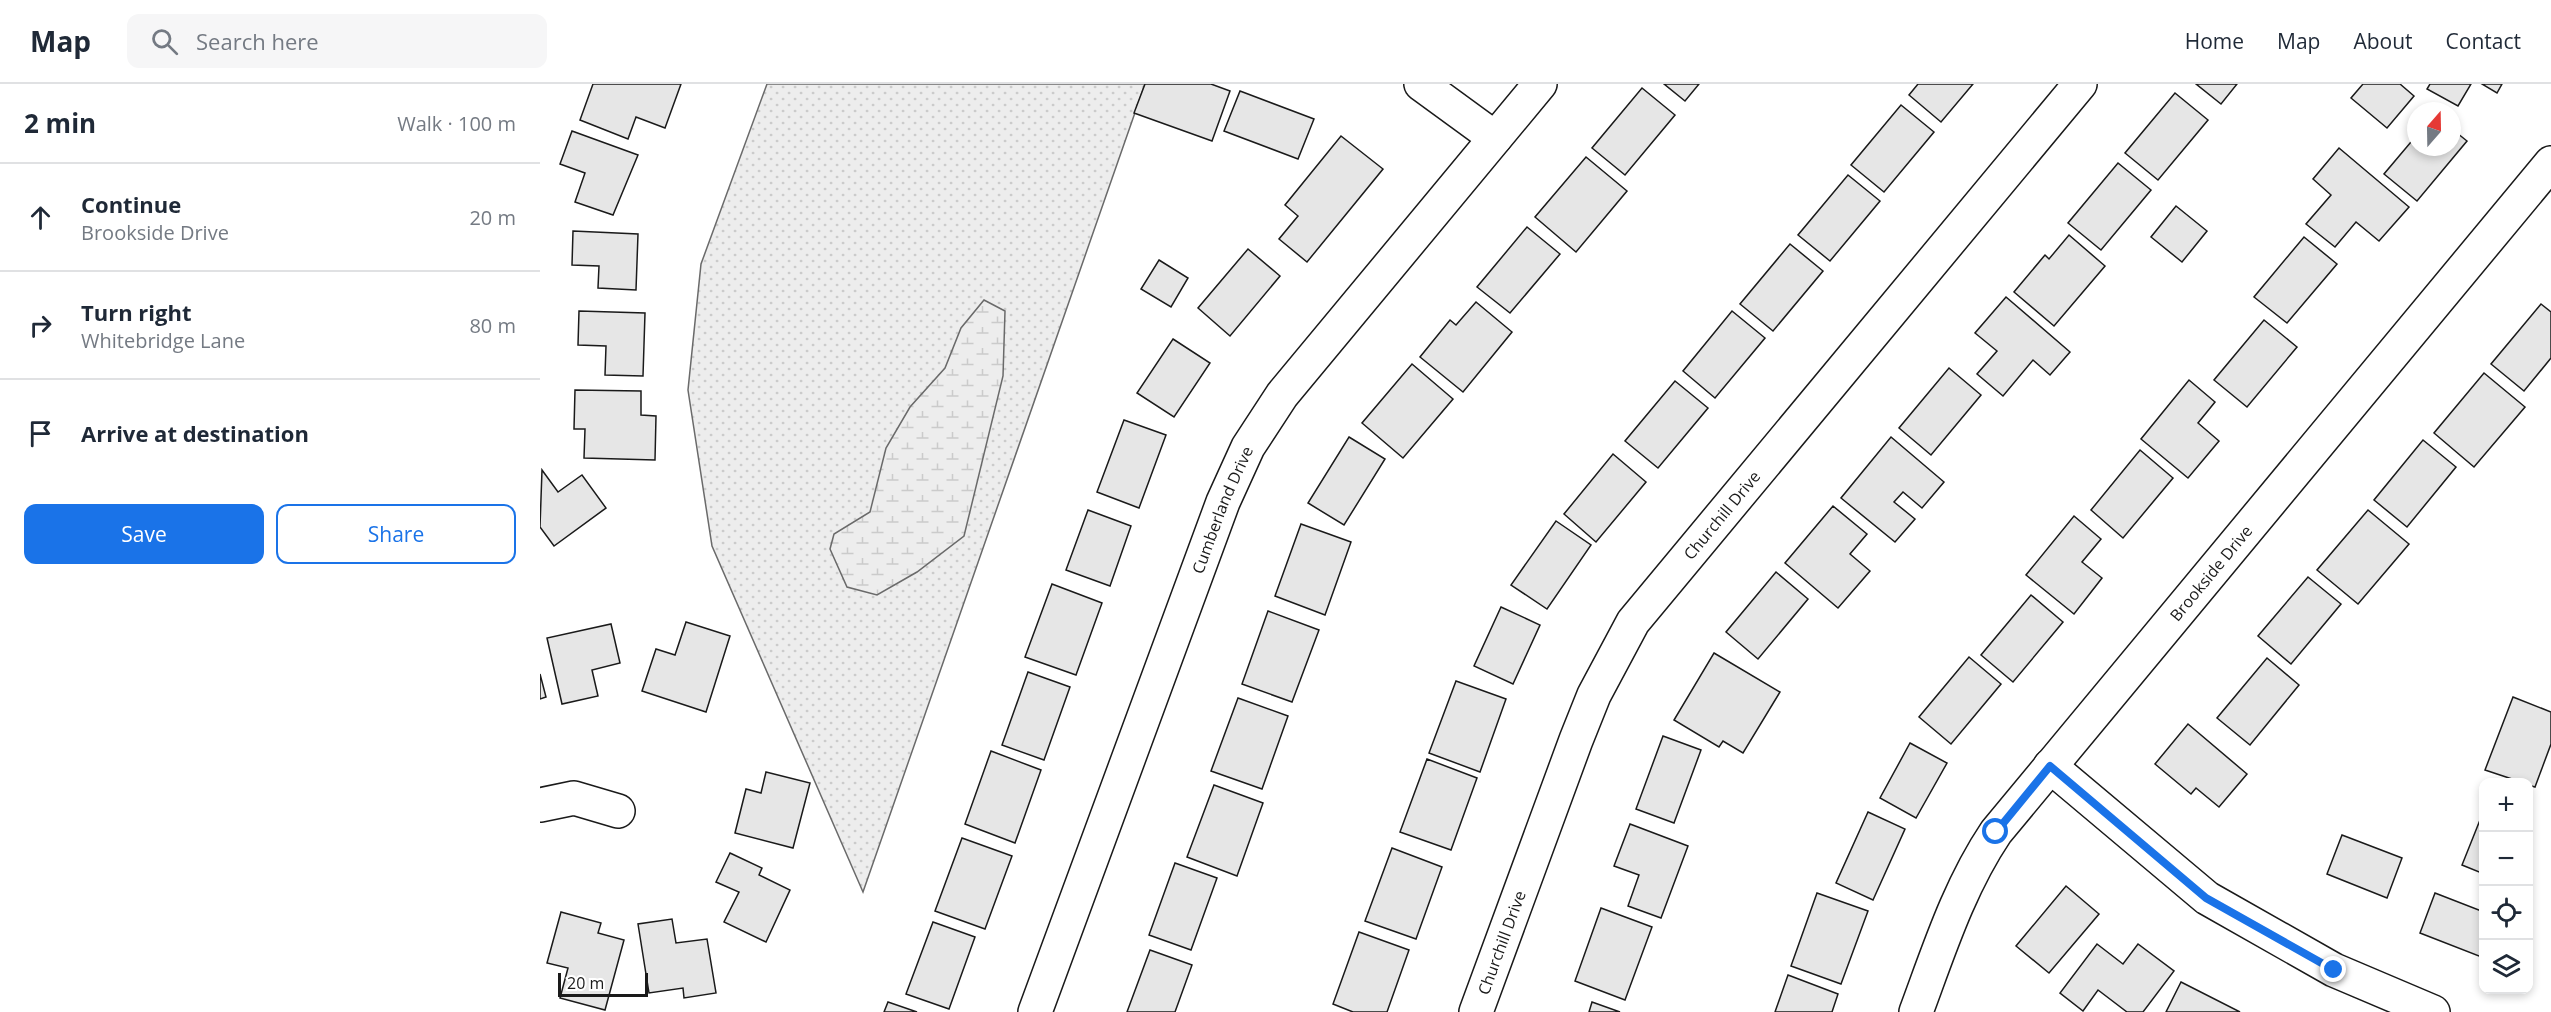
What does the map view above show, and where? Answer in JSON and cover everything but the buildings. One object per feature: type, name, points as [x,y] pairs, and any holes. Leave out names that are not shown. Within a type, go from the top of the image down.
[{"type":"street","points":[[1421,84],[1495,138]]},
{"type":"street","name":"Cumberland Drive","points":[[1035,1012],[1223,502],[1248,447],[1282,395],[1540,84]]},
{"type":"street","name":"Churchill Drive","points":[[1476,1012],[1575,740],[1599,684],[1633,622],[2080,84]]},
{"type":"street","name":"Brookside Drive","points":[[1916,1012],[1954,909],[1980,856],[2050,766],[2551,163]]},
{"type":"street","points":[[2050,766],[2206,898],[2334,970],[2433,1012]]},
{"type":"street","points":[[540,805],[574,798],[618,811]]},
{"type":"green space","points":[[767,84],[1145,84],[863,892],[712,546],[688,390],[701,264]]},
{"type":"green space","points":[[984,300],[1005,311],[1003,376],[964,536],[917,572],[877,595],[847,587],[830,549],[834,534],[870,512],[886,448],[910,407],[945,368],[961,328]]},
{"type":"route","points":[[1996,832],[2050,766],[2206,898],[2334,970]]}]
